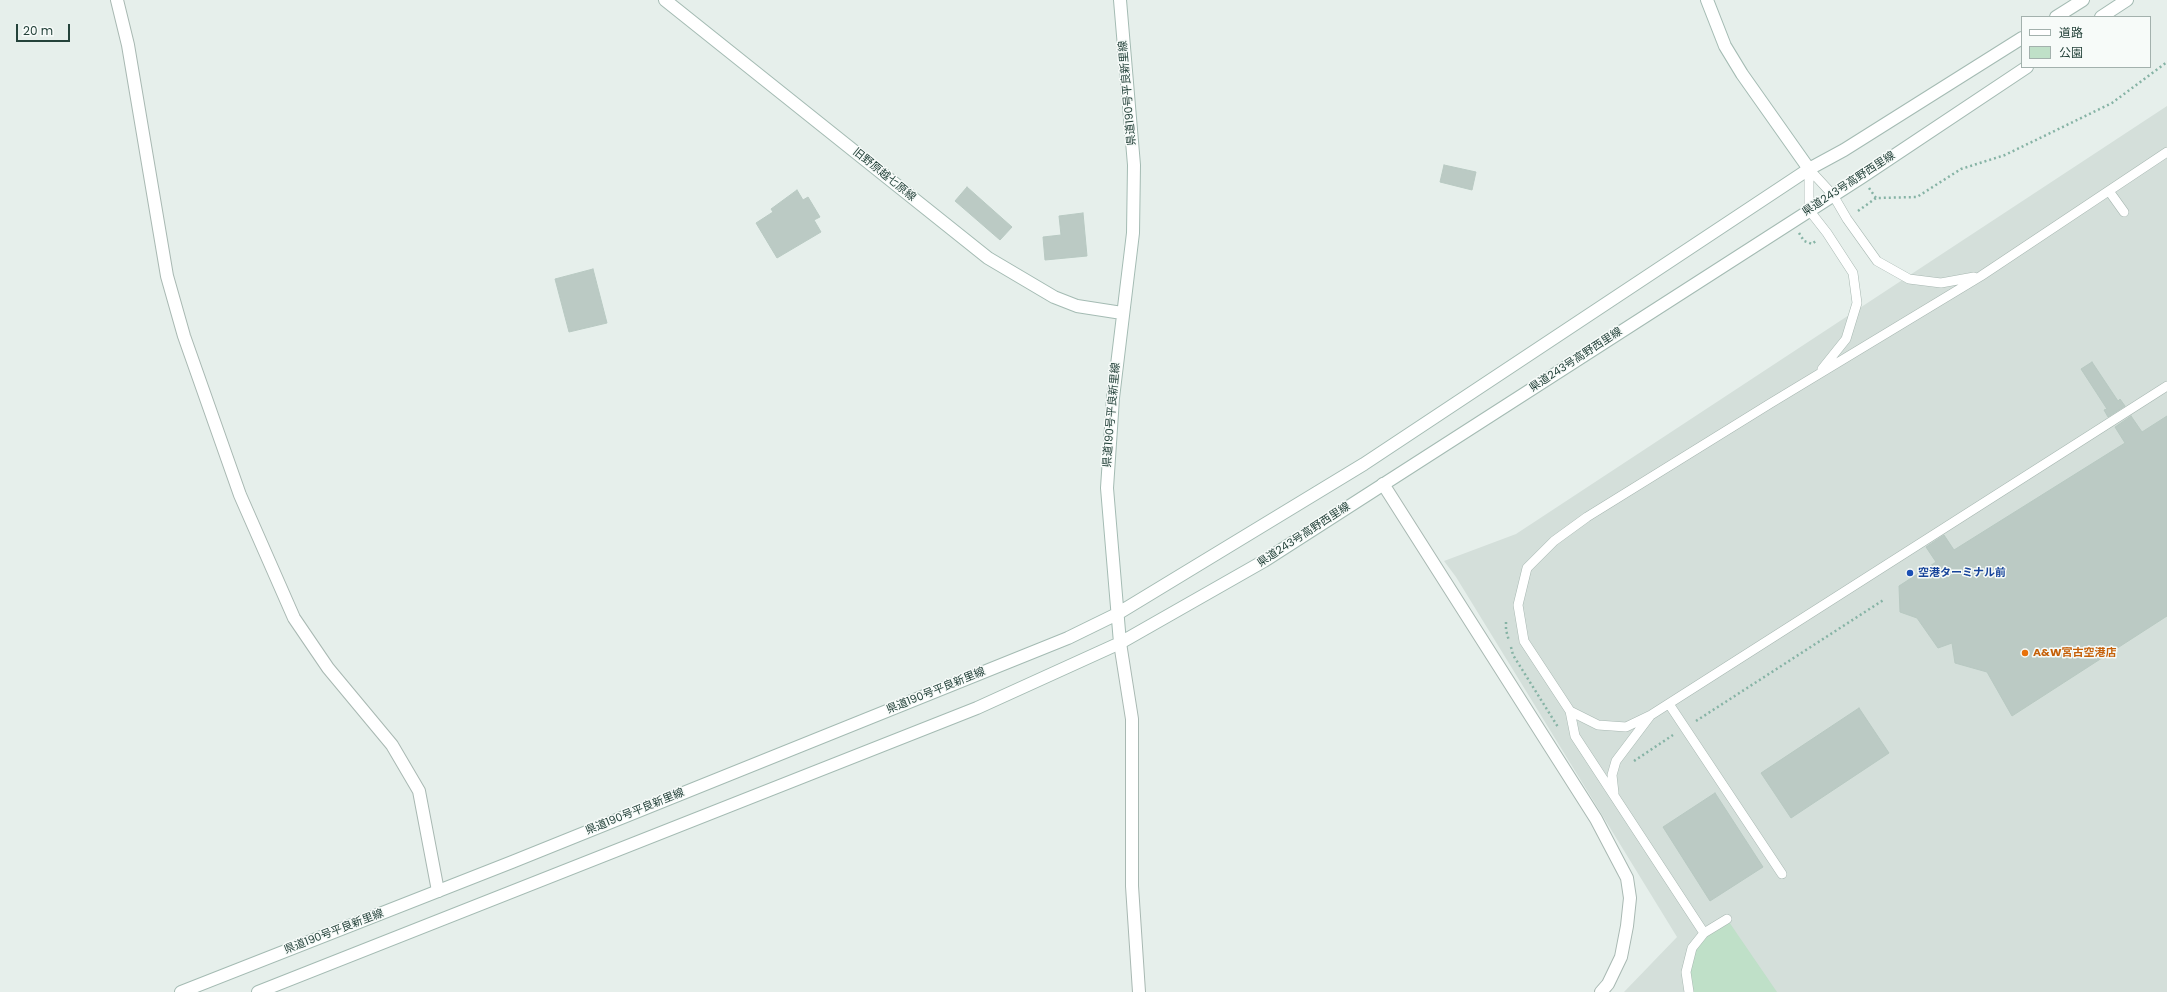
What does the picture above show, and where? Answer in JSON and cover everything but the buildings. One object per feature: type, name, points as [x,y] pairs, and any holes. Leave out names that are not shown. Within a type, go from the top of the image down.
[{"type":"main road","points":[[117,0],[128,45],[167,276],[184,336],[240,495],[294,618],[328,668],[392,745],[419,792],[438,891]]},
{"type":"main road","name":"旧野原越七原線","points":[[665,0],[988,258],[1054,297],[1077,306],[1122,313]]},
{"type":"main road","name":"県道190号平良新里線","points":[[181,992],[438,891],[1068,638],[1117,614],[1106,488],[1122,313],[1133,233],[1134,165],[1120,0]]},
{"type":"main road","points":[[1707,0],[1726,46],[1742,74],[1809,169]]},
{"type":"main road","points":[[2058,16],[2083,0]]},
{"type":"main road","points":[[2103,16],[2127,0]]},
{"type":"main road","points":[[1139,992],[1132,886],[1132,719],[1117,614],[1364,464],[1809,169],[1850,146],[2021,39]]},
{"type":"main road","name":"県道243号高野西里線","points":[[1120,643],[1173,615],[1264,561],[1833,195],[2025,68]]},
{"type":"main road","points":[[1383,484],[1596,819],[1627,878],[1630,898],[1628,926],[1621,957],[1608,984],[1601,992]]},
{"type":"main road","points":[[258,992],[977,708],[1120,643]]},
{"type":"lane","points":[[1704,933],[1576,736],[1570,711],[1524,642],[1518,606],[1527,568],[1554,541],[1587,517],[1818,374],[1981,276],[2167,152]]},
{"type":"lane","points":[[1809,169],[1833,195],[1847,219],[1877,261],[1909,279],[1941,283],[1981,276]]},
{"type":"lane","points":[[1809,169],[1809,210],[1827,233],[1853,273],[1857,303],[1846,339],[1818,374]]},
{"type":"lane","points":[[2109,191],[2124,212]]},
{"type":"lane","points":[[1570,711],[1598,725],[1626,727],[1651,715],[2167,386]]},
{"type":"lane","points":[[1669,704],[1782,874]]},
{"type":"lane","points":[[1615,796],[1612,775],[1616,761],[1651,715]]},
{"type":"lane","points":[[1689,992],[1686,972],[1692,948],[1704,933],[1727,919]]},
{"type":"path","points":[[1847,219],[1876,198],[1917,197],[1961,169],[2005,155],[2091,113],[2112,102],[2167,62]]},
{"type":"path","points":[[1792,221],[1804,241],[1812,244],[1827,233]]},
{"type":"path","points":[[1612,775],[1885,599]]},
{"type":"shaded area","points":[[2167,106],[2167,992],[1624,992],[1677,937],[1456,577],[1444,561],[1516,534]]},
{"type":"green space","points":[[1727,919],[1777,992],[1689,992],[1686,972],[1692,948]]},
{"type":"place","name":"空港ターミナル前","points":[[1910,573]]},
{"type":"place","name":"A&W宮古空港店","points":[[2025,653]]}]
